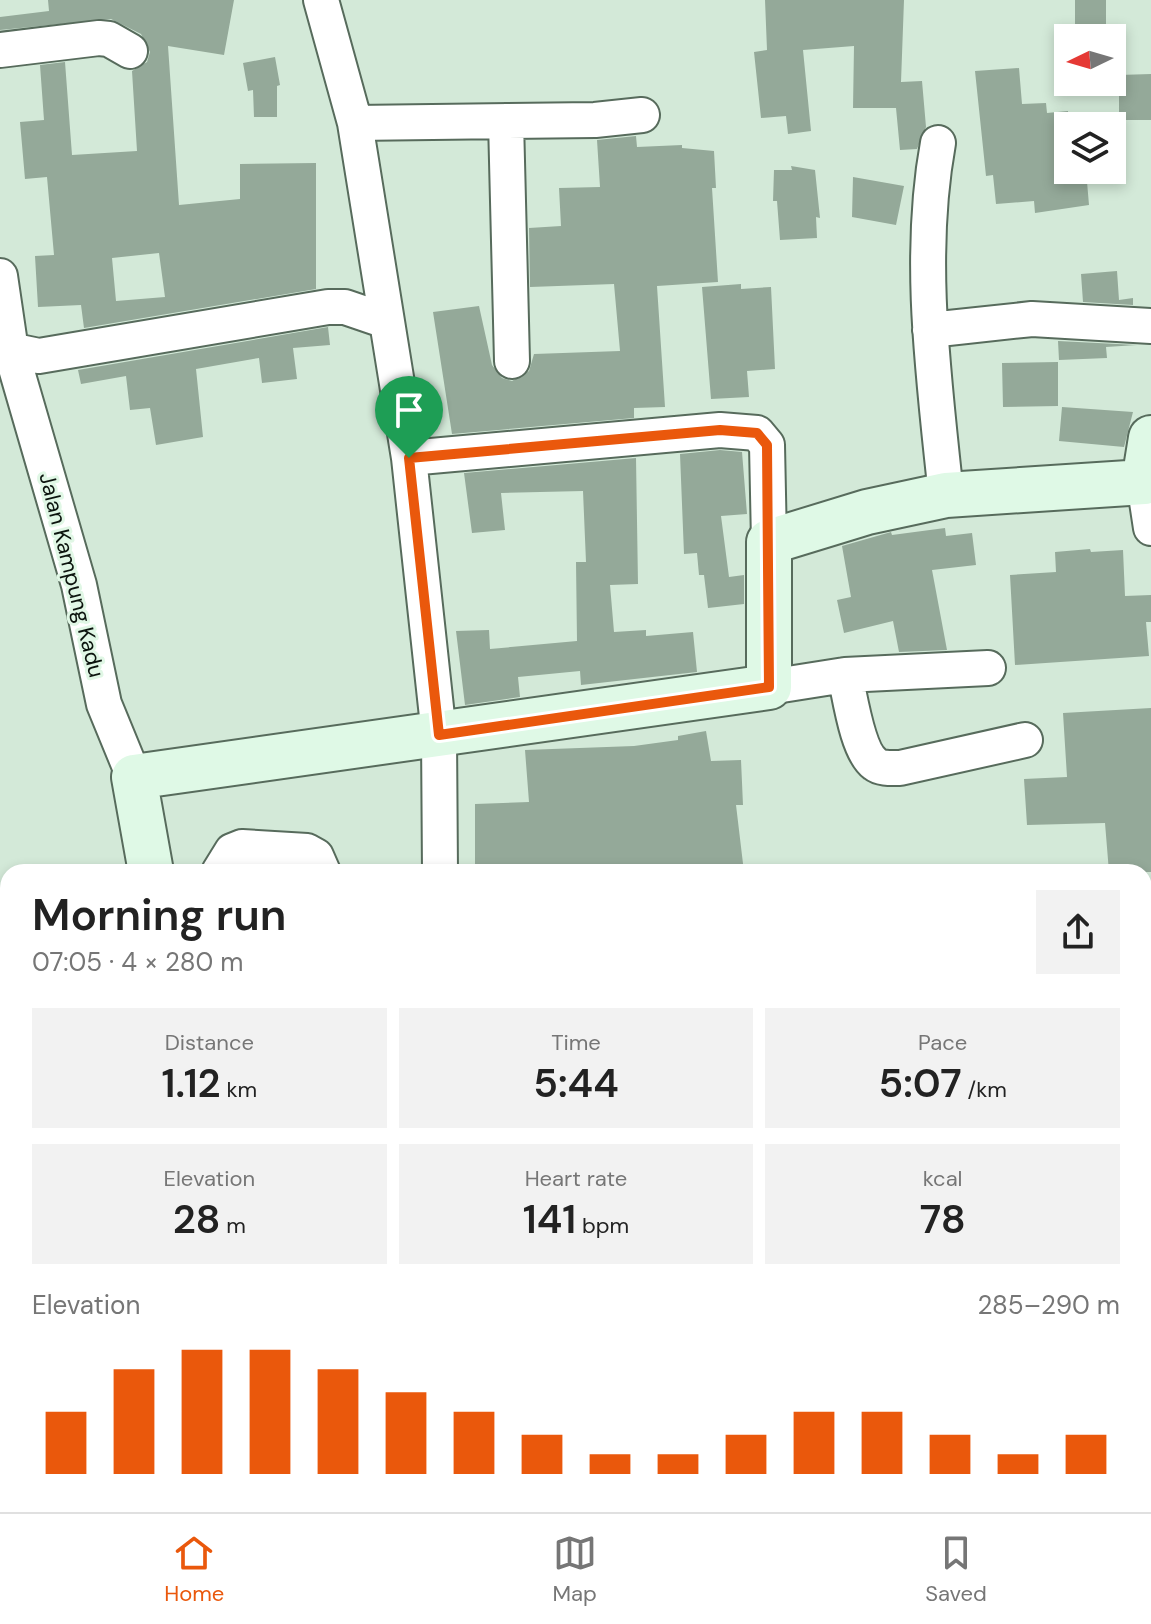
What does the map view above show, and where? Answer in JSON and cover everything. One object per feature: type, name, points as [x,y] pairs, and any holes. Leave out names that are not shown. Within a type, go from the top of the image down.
[{"type":"street","points":[[321,0],[355,123],[409,458],[439,735],[440,864]]},
{"type":"street","points":[[0,50],[99,38],[109,39],[130,51]]},
{"type":"street","points":[[355,123],[595,120],[642,115]]},
{"type":"street","points":[[506,121],[512,361]]},
{"type":"street","points":[[938,143],[929,191],[930,330],[946,495]]},
{"type":"street","name":"Jalan Kampung Kadu","points":[[0,276],[6,349],[79,585],[104,704],[134,777],[150,864]]},
{"type":"street","points":[[6,349],[39,356],[328,307],[345,307],[386,321]]},
{"type":"street","points":[[930,330],[1032,319],[1151,326]]},
{"type":"street","points":[[409,458],[720,430],[757,433],[767,445],[769,687]]},
{"type":"street","points":[[1151,438],[1144,482],[1151,528]]},
{"type":"street","points":[[769,542],[867,512],[946,495],[1144,482]]},
{"type":"street","points":[[134,777],[845,675],[988,668]]},
{"type":"street","points":[[845,675],[864,747],[875,764],[900,768],[1025,740]]},
{"type":"street","points":[[224,864],[232,851],[242,847],[307,851],[316,856],[320,864]]},
{"type":"building","points":[[48,0],[234,0],[224,55],[168,46],[179,205],[240,199],[240,164],[316,163],[316,289],[84,328],[81,305],[38,307],[35,256],[54,255],[47,177],[25,179],[20,122],[44,120],[40,65],[65,62],[72,155],[137,151],[132,71],[147,62],[150,52],[141,34],[111,19],[0,30],[0,17],[49,11]],"holes":[[[159,253],[165,297],[116,301],[112,258]]]},
{"type":"building","points":[[765,0],[904,0],[901,82],[922,81],[926,127],[917,149],[900,150],[896,108],[853,108],[854,46],[803,50],[811,131],[788,134],[786,116],[761,118],[754,52],[767,50]]},
{"type":"building","points":[[1075,0],[1106,0],[1106,24],[1075,24]]},
{"type":"building","points":[[275,57],[280,85],[277,86],[277,117],[254,117],[253,90],[248,91],[243,63]]},
{"type":"building","points":[[1019,68],[1022,104],[1046,103],[1047,113],[1054,112],[1054,184],[1087,184],[1089,205],[1035,213],[1034,201],[996,204],[993,175],[986,176],[975,71]]},
{"type":"building","points":[[1151,74],[1151,120],[1126,120],[1126,112],[1119,112],[1119,96],[1126,96],[1126,75]]},
{"type":"building","points":[[636,136],[637,147],[682,145],[682,148],[714,151],[716,188],[712,188],[718,282],[657,286],[665,407],[634,408],[634,418],[452,434],[433,312],[479,306],[492,365],[502,378],[512,381],[529,371],[534,354],[620,351],[614,284],[530,287],[529,228],[561,226],[559,188],[600,187],[597,140]]},
{"type":"building","points":[[791,166],[815,170],[820,218],[816,217],[817,238],[780,240],[777,201],[773,201],[774,170],[792,170]]},
{"type":"building","points":[[853,177],[904,186],[896,225],[852,217]]},
{"type":"building","points":[[1117,271],[1119,300],[1133,298],[1133,305],[1083,302],[1081,274]]},
{"type":"building","points":[[741,284],[741,289],[771,287],[775,369],[747,371],[749,397],[711,399],[702,287]]},
{"type":"building","points":[[328,327],[330,345],[293,348],[297,379],[262,383],[259,358],[196,369],[203,437],[156,445],[150,408],[130,410],[126,376],[81,384],[78,370]]},
{"type":"building","points":[[1058,341],[1137,345],[1106,347],[1107,358],[1059,360]]},
{"type":"building","points":[[1058,362],[1058,406],[1003,407],[1002,363]]},
{"type":"building","points":[[1062,407],[1133,412],[1124,447],[1059,441]]},
{"type":"building","points":[[720,450],[742,452],[747,514],[721,516],[729,577],[744,575],[744,604],[708,608],[704,575],[699,575],[697,553],[684,554],[680,454]]},
{"type":"building","points":[[636,458],[638,584],[610,585],[614,632],[646,630],[646,636],[693,632],[697,672],[581,685],[580,671],[518,677],[520,697],[465,705],[456,631],[489,630],[490,649],[577,641],[576,562],[586,562],[583,491],[501,493],[505,530],[472,533],[464,473]]},
{"type":"building","points":[[945,528],[946,536],[972,533],[976,565],[932,570],[947,650],[899,652],[893,621],[844,633],[837,600],[851,597],[842,546],[891,532],[892,535]]},
{"type":"building","points":[[1090,549],[1091,552],[1123,550],[1125,596],[1151,595],[1151,622],[1146,622],[1149,656],[1015,665],[1010,575],[1056,572],[1055,552]]},
{"type":"building","points":[[1151,708],[1151,864],[1108,864],[1105,823],[1027,825],[1024,779],[1067,777],[1063,713]]},
{"type":"building","points":[[706,731],[711,761],[741,760],[743,805],[736,805],[743,864],[475,864],[475,804],[529,802],[525,750],[634,746],[678,740],[678,736]]},
{"type":"route","points":[[720,430],[757,433],[767,445],[769,687],[439,735],[409,458],[640,440],[720,430]]}]
